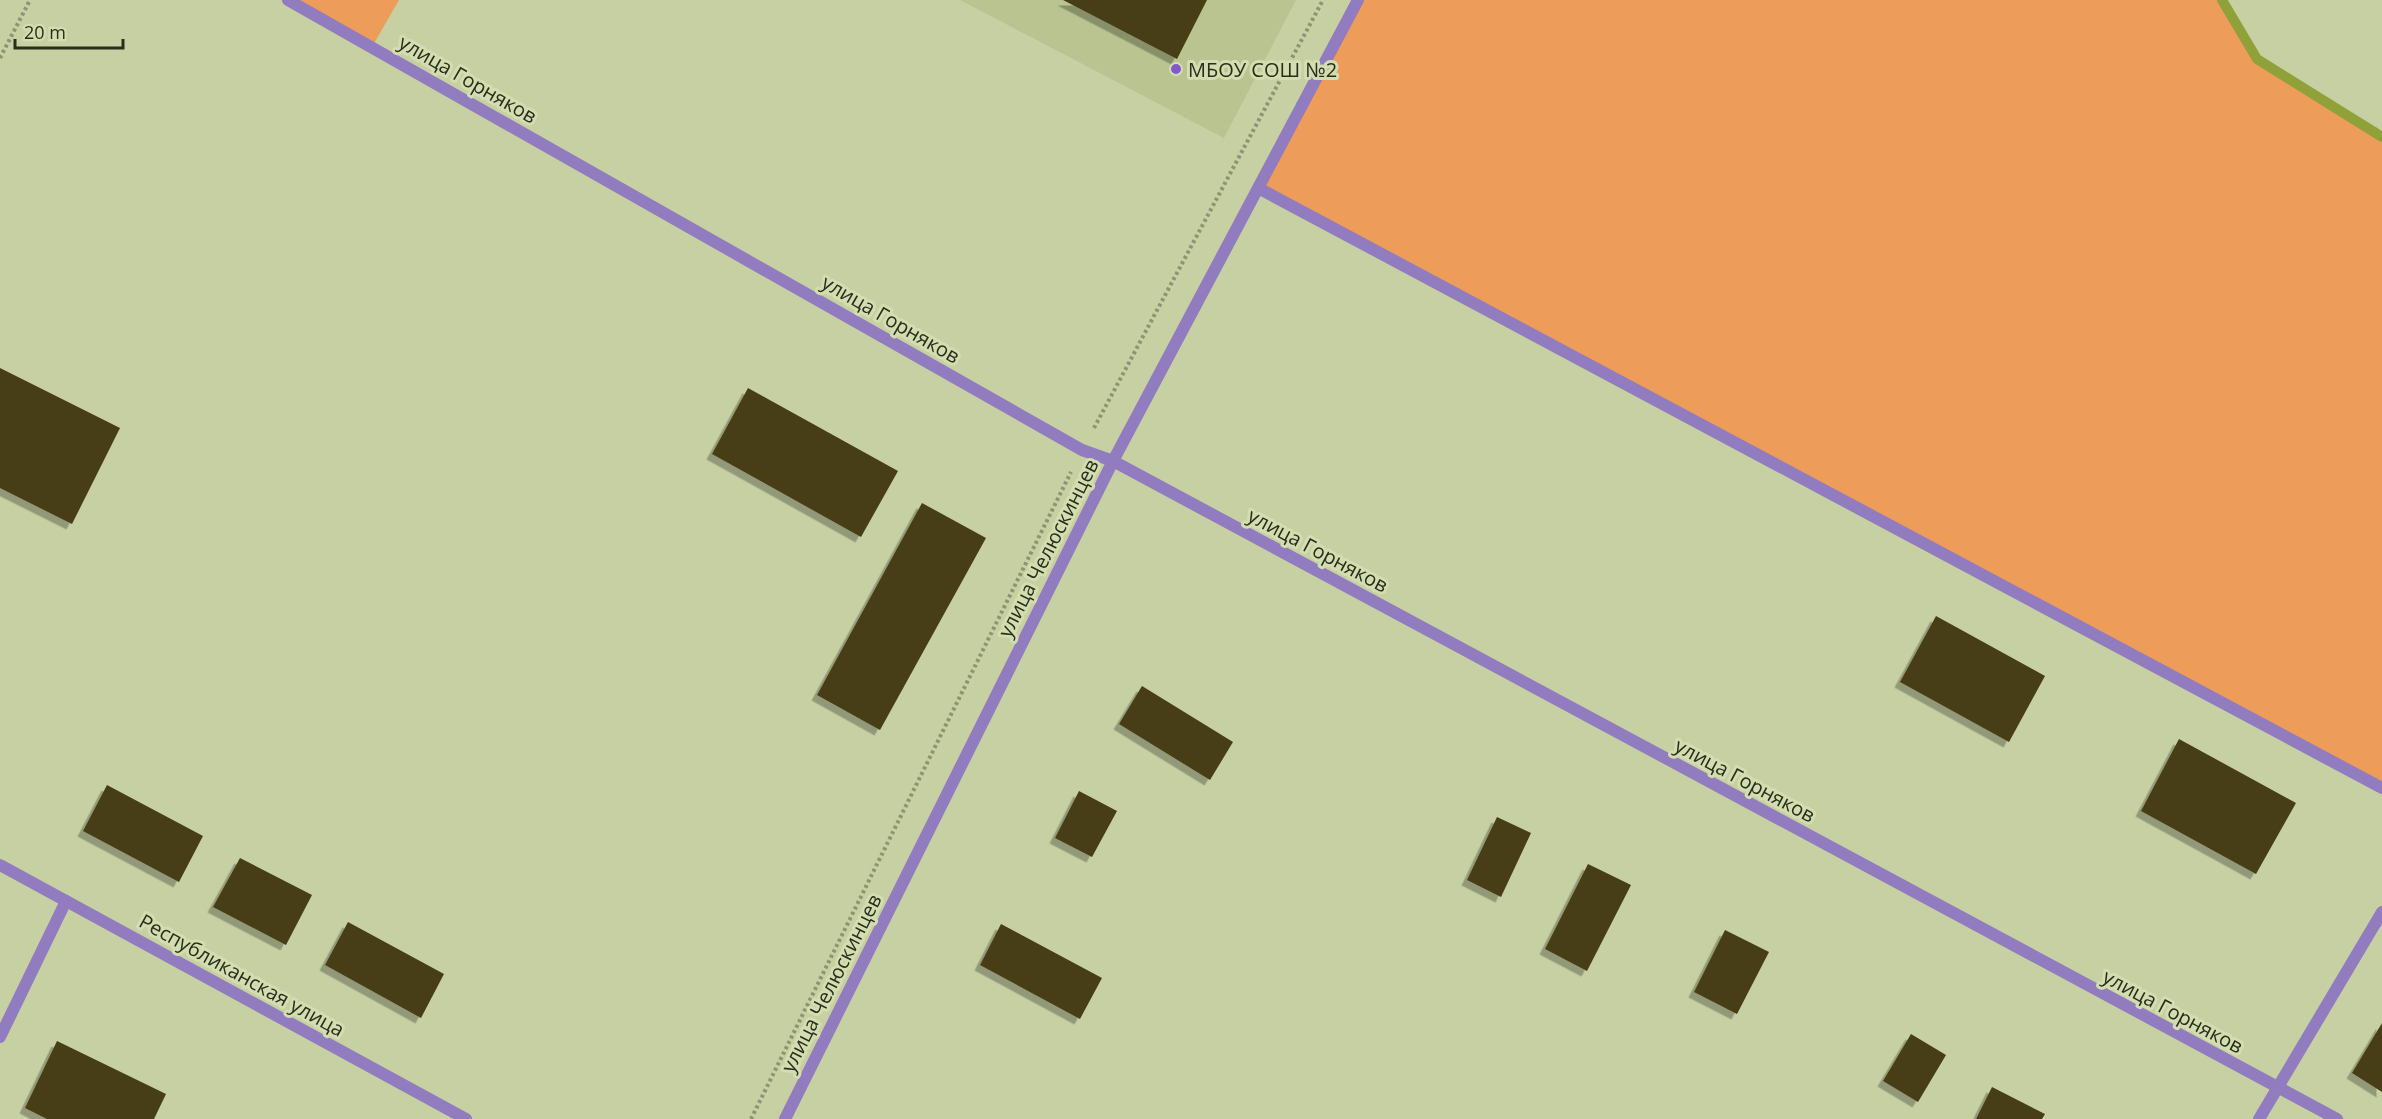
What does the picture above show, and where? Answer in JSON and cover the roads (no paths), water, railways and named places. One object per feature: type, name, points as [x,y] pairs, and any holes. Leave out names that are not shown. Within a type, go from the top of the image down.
[{"type":"street","name":"улица Горняков","points":[[288,0],[1082,450],[1113,462],[2337,1119]]},
{"type":"street","name":"улица Челюскинцев","points":[[785,1119],[1113,462],[1260,189],[1358,0]]},
{"type":"street","points":[[1260,189],[2382,788]]},
{"type":"street","name":"Республиканская улица","points":[[0,865],[466,1119]]},
{"type":"street","points":[[0,1037],[66,901]]},
{"type":"street","points":[[2259,1119],[2382,912]]},
{"type":"waterway","points":[[2222,0],[2257,59],[2382,137]]},
{"type":"place","name":"МБОУ СОШ №2","points":[[1176,69]]}]
